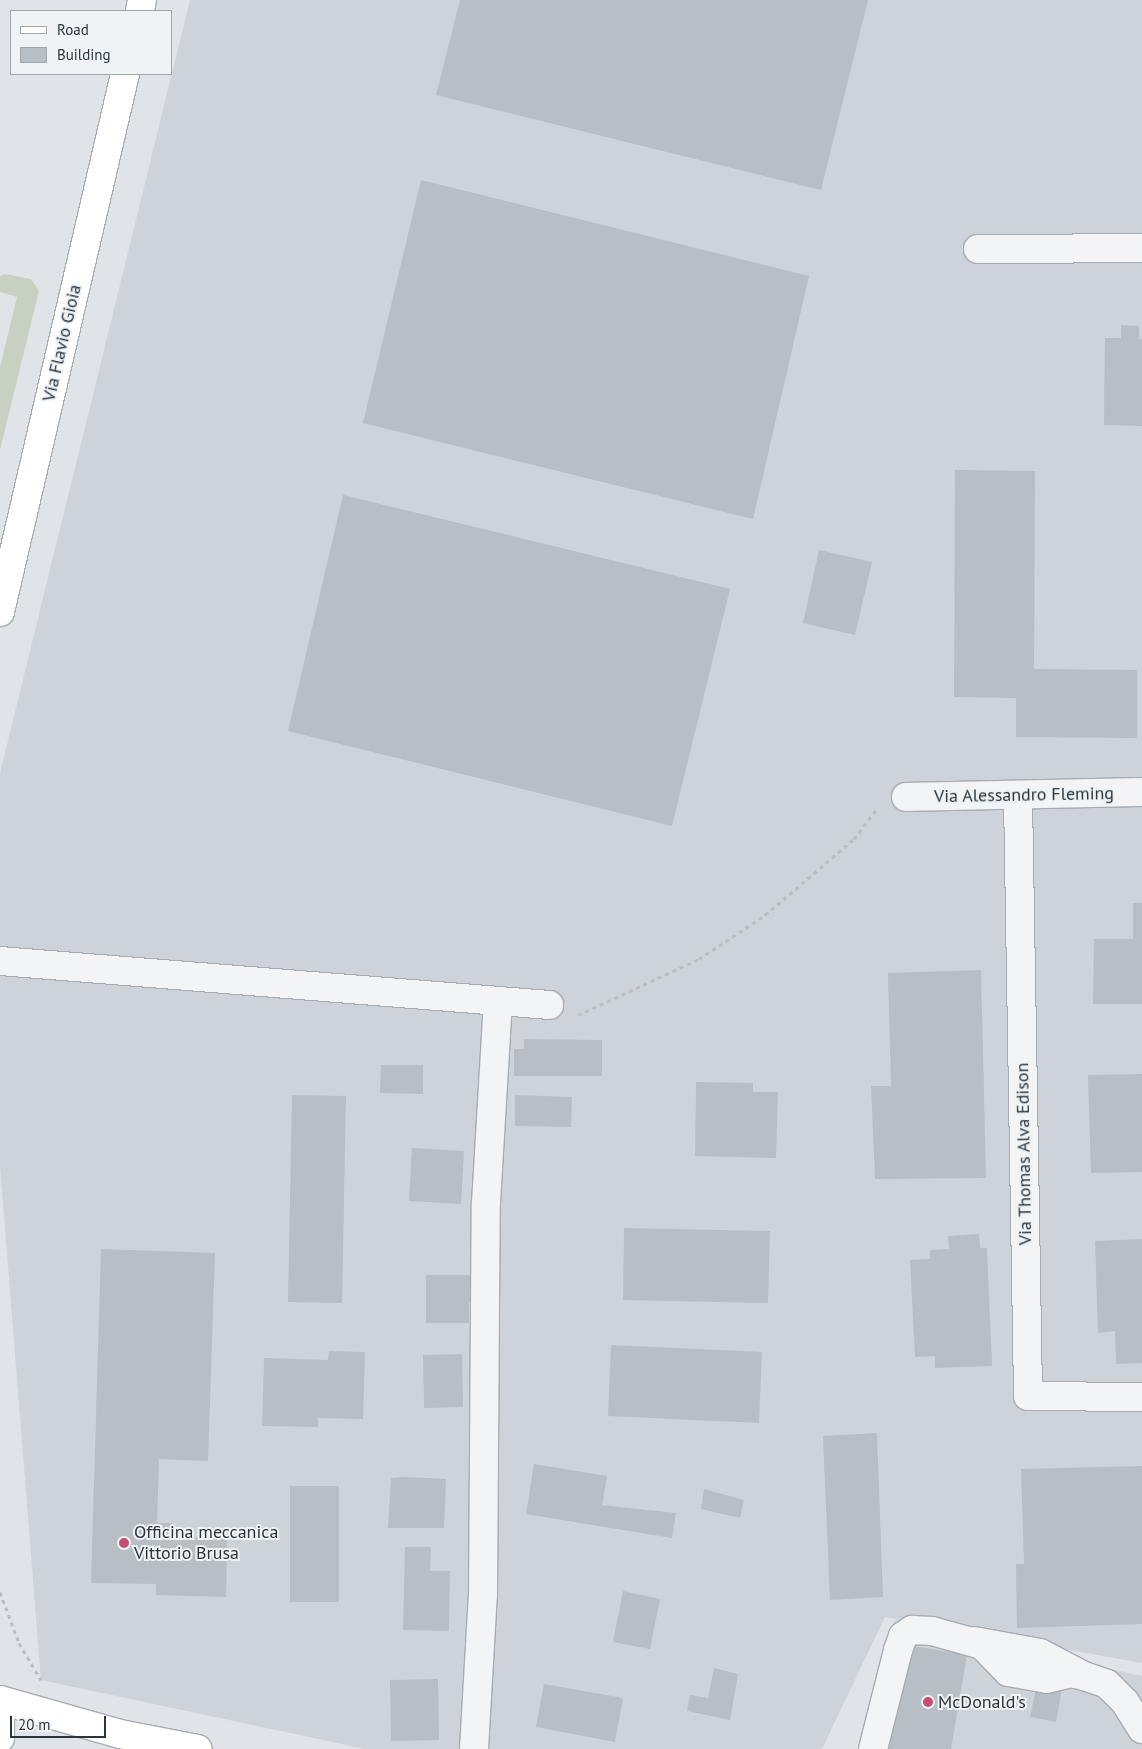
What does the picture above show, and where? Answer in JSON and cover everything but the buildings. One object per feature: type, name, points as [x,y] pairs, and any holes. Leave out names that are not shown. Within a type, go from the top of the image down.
[{"type":"main road","name":"Via Flavio Gioia","points":[[0,612],[125,75]]},
{"type":"main road","points":[[0,1738],[0,1700],[44,1715],[198,1749]]},
{"type":"street","points":[[978,249],[1142,248]]},
{"type":"street","name":"Via Alessandro Fleming","points":[[906,797],[1018,797],[1142,792]]},
{"type":"street","name":"Via Thomas Alva Edison","points":[[1018,797],[1028,1396],[1142,1397]]},
{"type":"street","points":[[0,961],[498,1001],[559,1012]]},
{"type":"street","points":[[474,1749],[483,1595],[486,1203],[498,1001]]},
{"type":"street","points":[[873,1749],[903,1636],[912,1630],[932,1631],[973,1641],[1040,1653],[1084,1676],[1107,1684],[1125,1702],[1142,1728]]},
{"type":"path","points":[[559,1012],[699,960],[765,915],[854,839],[878,806]]},
{"type":"path","points":[[0,1592],[19,1643],[41,1680],[48,1683]]},
{"type":"shaded area","points":[[190,0],[1142,0],[1142,1663],[885,1617],[822,1749],[365,1749],[41,1680],[0,1166],[0,773]]},
{"type":"shaded area","points":[[894,1620],[1142,1676],[1142,1749],[866,1749]]},
{"type":"green space","points":[[5,274],[31,279],[39,291],[0,450],[0,367],[17,297],[0,292],[0,276]]},
{"type":"place","name":"Officina meccanica Vittorio Brusa","points":[[124,1543]]},
{"type":"place","name":"McDonald's","points":[[928,1702]]}]
